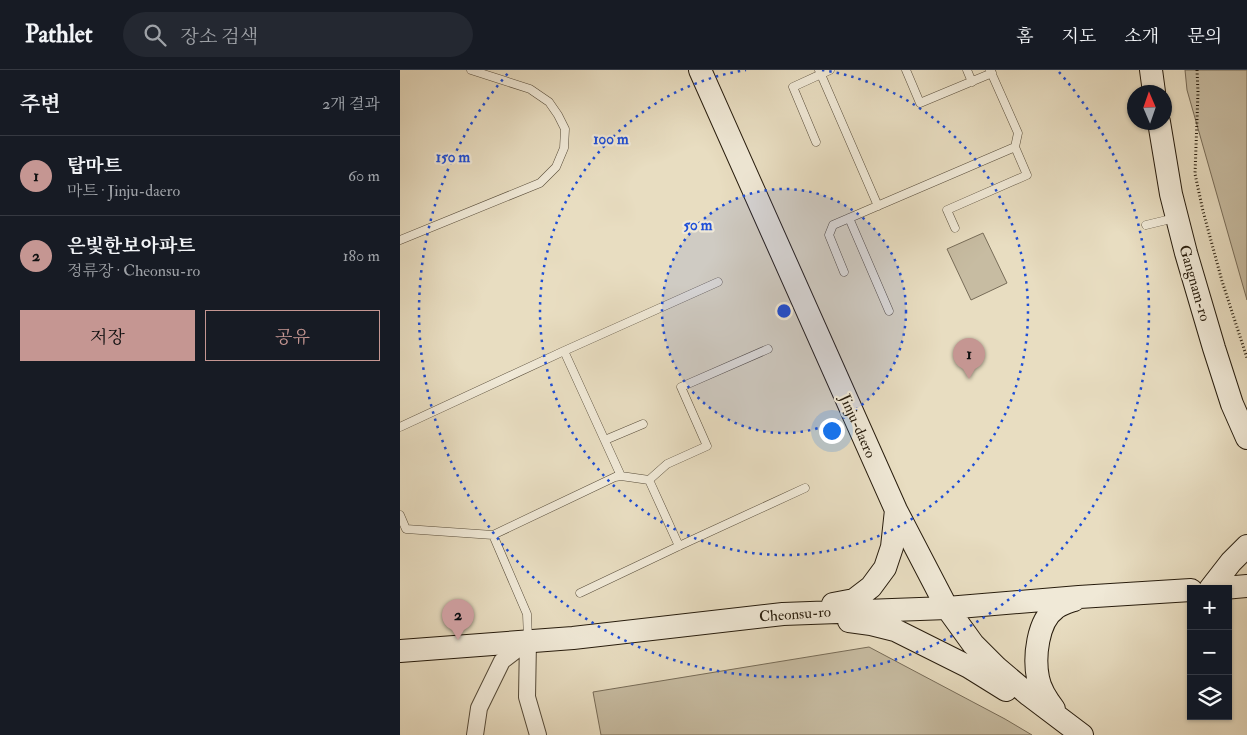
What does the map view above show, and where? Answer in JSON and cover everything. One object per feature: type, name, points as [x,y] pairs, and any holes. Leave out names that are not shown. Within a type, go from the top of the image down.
[{"type":"street","name":"Jinju-daero","points":[[700,70],[896,510],[947,608],[973,644],[997,668],[1075,730]]},
{"type":"street","points":[[1151,70],[1153,85]]},
{"type":"street","name":"Gangnam-ro","points":[[1160,130],[1171,194],[1186,253],[1232,404],[1247,438]]},
{"type":"street","points":[[783,614],[854,600],[871,587],[885,568],[892,547],[896,510]]},
{"type":"street","points":[[1215,585],[1231,562],[1247,546]]},
{"type":"street","points":[[1232,587],[1247,586]]},
{"type":"street","name":"Cheonsu-ro","points":[[400,651],[573,638],[783,614],[947,608],[1187,590]]},
{"type":"street","points":[[1075,730],[1047,701],[1038,679],[1036,656],[1040,635],[1047,618],[1056,608],[1079,597]]},
{"type":"street","points":[[783,614],[871,624],[895,630],[969,667],[1075,730]]},
{"type":"street","points":[[475,735],[480,708],[502,661],[528,642]]},
{"type":"street","points":[[528,642],[527,697],[538,735]]},
{"type":"lane","points":[[400,240],[540,183],[556,167],[564,148],[565,129],[549,102],[530,89],[471,70]]},
{"type":"lane","points":[[816,142],[793,87],[820,72],[830,70]]},
{"type":"lane","points":[[906,70],[920,103],[972,82],[991,72],[1018,133],[1015,147],[1027,175],[947,210],[955,228]]},
{"type":"lane","points":[[967,70],[972,82]]},
{"type":"lane","points":[[820,72],[878,206]]},
{"type":"lane","points":[[844,272],[829,235],[833,225],[1015,147]]},
{"type":"lane","points":[[849,218],[889,311]]},
{"type":"lane","points":[[1146,225],[1177,218]]},
{"type":"lane","points":[[400,427],[718,282]]},
{"type":"lane","points":[[400,515],[406,529],[493,535],[615,477],[621,476],[649,480],[667,464],[707,446],[681,387],[768,349]]},
{"type":"lane","points":[[564,351],[621,476]]},
{"type":"lane","points":[[605,440],[643,424]]},
{"type":"lane","points":[[649,480],[679,546]]},
{"type":"lane","points":[[580,593],[805,488]]},
{"type":"lane","points":[[493,535],[528,614],[528,642]]},
{"type":"path","points":[[1197,70],[1195,174],[1222,281],[1247,358]]},
{"type":"shaded area","points":[[1185,70],[1247,70],[1247,300],[1187,90]]},
{"type":"shaded area","points":[[983,233],[1007,283],[971,300],[947,249]]},
{"type":"shaded area","points":[[869,647],[1032,735],[601,735],[593,692]]},
{"type":"place","name":"탑마트","points":[[969,379]]},
{"type":"place","name":"은빛한보아파트","points":[[458,640]]}]
